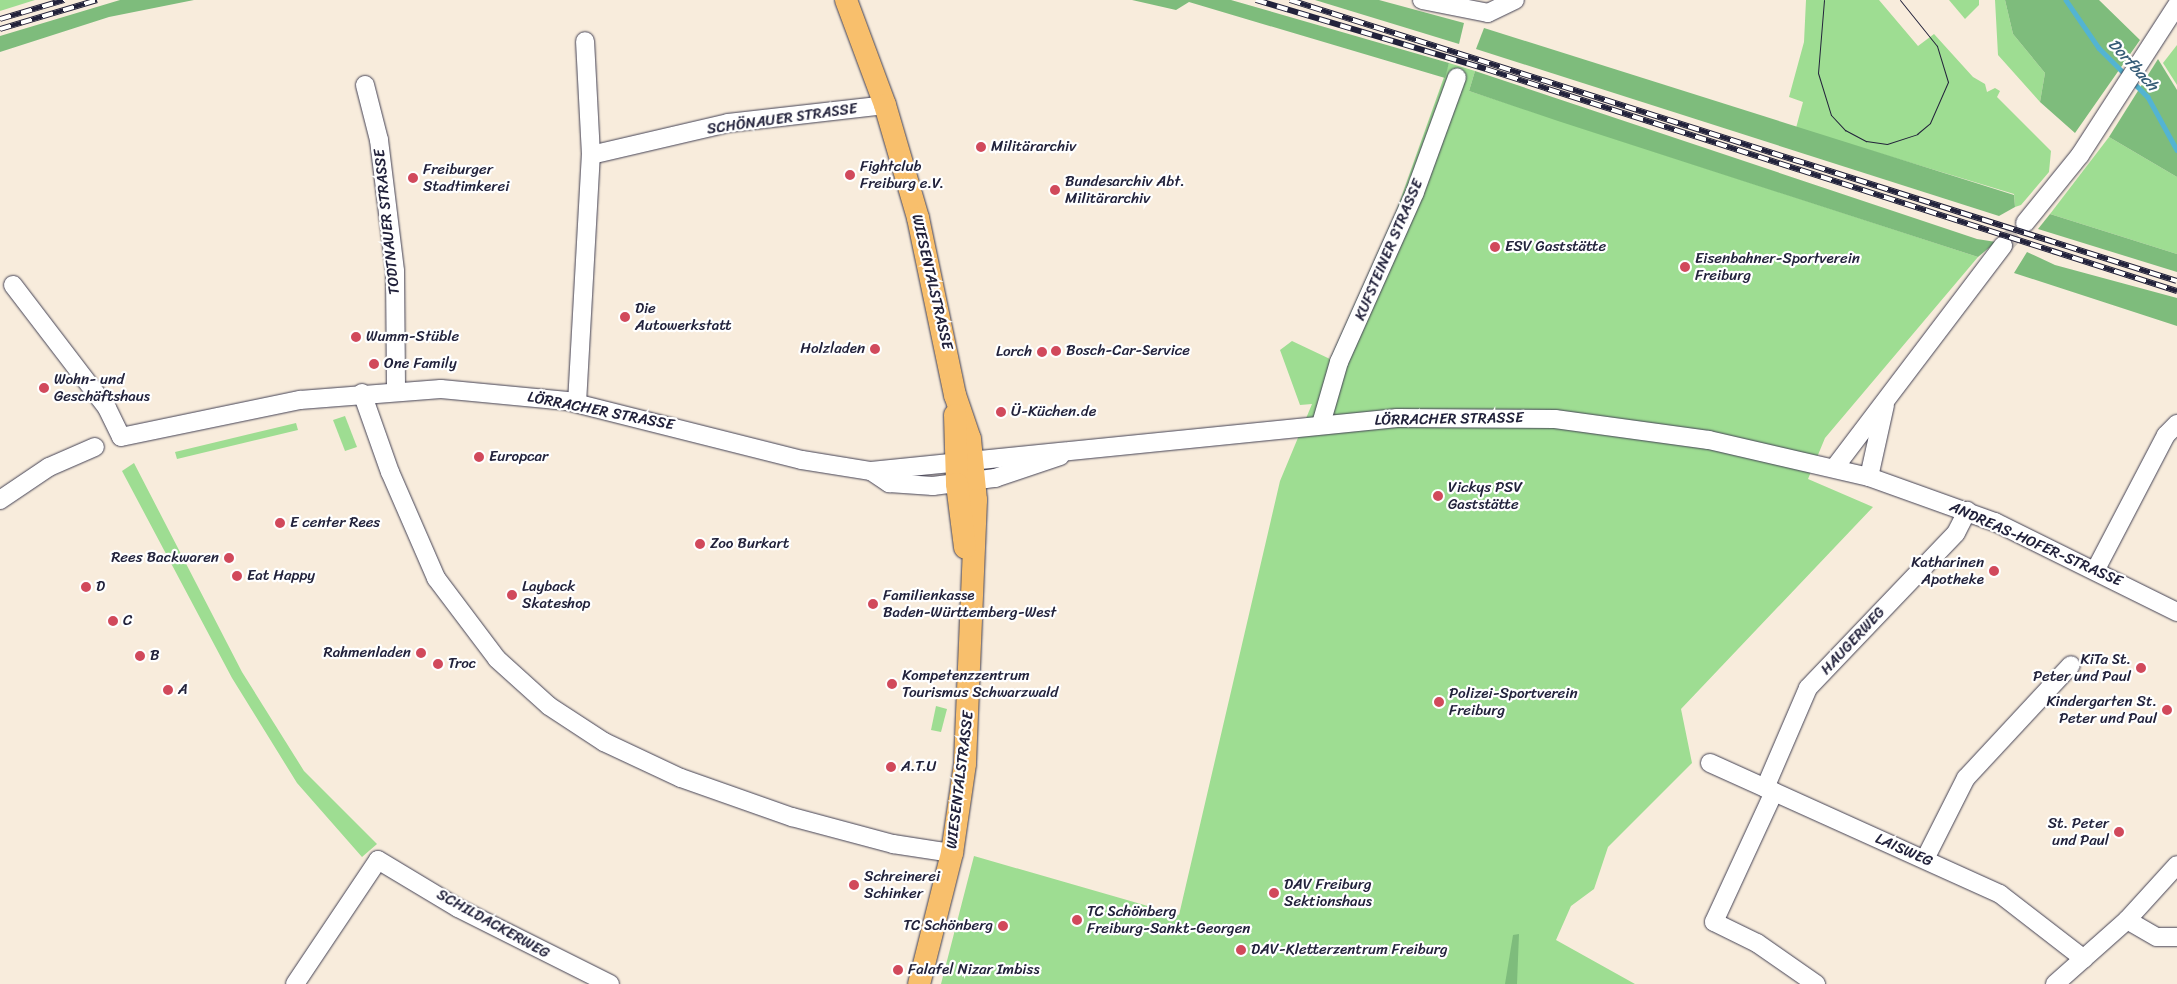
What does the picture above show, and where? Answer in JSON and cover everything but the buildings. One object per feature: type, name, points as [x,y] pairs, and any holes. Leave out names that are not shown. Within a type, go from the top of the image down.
[{"type":"main road","name":"WIESENTALSTRASSE","points":[[846,0],[885,105],[918,218],[955,395],[965,472],[973,572],[965,764],[952,853],[919,984]]},
{"type":"street","points":[[1422,0],[1488,13],[1515,0]]},
{"type":"street","points":[[2025,223],[2080,155],[2111,103],[2177,5]]},
{"type":"street","points":[[577,403],[587,282],[591,155],[584,42]]},
{"type":"street","name":"KUFSTEINER STRASSE","points":[[1321,424],[1339,362],[1407,210],[1457,77]]},
{"type":"street","name":"TODTNAUER STRASSE","points":[[365,85],[379,140],[395,270],[396,390]]},
{"type":"street","name":"SCHÖNAUER STRASSE","points":[[591,155],[728,123],[885,105]]},
{"type":"street","points":[[1835,467],[1892,388],[2004,246]]},
{"type":"street","name":"LÖRRACHER STRASSE","points":[[13,285],[106,408],[122,437],[300,400],[396,390],[465,390],[577,403],[802,460],[871,471],[965,472],[1042,466],[1061,456],[1321,424],[1397,418],[1555,419],[1663,432],[1835,467]]},
{"type":"street","points":[[1869,477],[1878,421],[1892,388]]},
{"type":"street","points":[[362,393],[390,472],[436,578],[506,669],[562,716],[604,742],[672,774],[746,801],[894,844],[952,853]]},
{"type":"street","points":[[2096,569],[2166,434],[2177,424]]},
{"type":"street","points":[[0,500],[49,467],[95,447]]},
{"type":"street","name":"ANDREAS-HOFER-STRASSE","points":[[1835,467],[1967,511],[2096,569],[2177,612]]},
{"type":"street","name":"HAUGERWEG","points":[[1816,984],[1757,943],[1714,922],[1769,790],[1808,688],[1956,533],[1967,511]]},
{"type":"street","points":[[1925,859],[1966,778],[2071,665]]},
{"type":"street","name":"LAISWEG","points":[[1710,763],[2000,894],[2084,959]]},
{"type":"street","name":"SCHILDACKERWEG","points":[[296,984],[378,860],[458,908],[610,984]]},
{"type":"street","points":[[2055,984],[2127,920],[2177,864]]},
{"type":"street","points":[[2127,920],[2157,937],[2177,937]]},
{"type":"green space","points":[[0,0],[35,0],[0,11]]},
{"type":"green space","points":[[120,0],[194,0],[109,17],[0,52],[0,36]]},
{"type":"green space","points":[[1132,0],[1231,0],[1449,63],[1445,78],[1189,2],[1176,10]]},
{"type":"green space","points":[[1315,0],[1379,0],[1464,23],[1459,44]]},
{"type":"green space","points":[[1806,0],[1879,0],[1918,46],[1934,34],[1973,77],[1985,84],[1987,92],[1995,88],[2000,91],[1997,97],[2051,151],[2049,172],[2021,205],[2015,207],[2014,194],[1796,128],[1803,102],[1789,97],[1804,42]]},
{"type":"green space","points":[[1949,0],[1979,0],[1979,5],[1965,19]]},
{"type":"green space","points":[[1995,0],[2005,0],[2013,34],[2045,73],[2040,102],[1998,55]]},
{"type":"green space","points":[[2005,0],[2099,0],[2140,40],[2075,133],[2040,102],[2045,73],[2013,34]]},
{"type":"green space","points":[[1484,28],[2014,195],[2015,207],[1999,216],[1476,49]]},
{"type":"green space","points":[[2177,45],[2177,85],[2163,63]]},
{"type":"green space","points":[[2158,59],[2177,90],[2177,177],[2109,137]]},
{"type":"green space","points":[[1449,63],[1475,71],[1469,91],[1978,257],[1825,438],[1808,479],[1873,507],[1681,709],[1692,763],[1608,847],[1594,889],[1571,906],[1556,940],[1635,984],[941,984],[974,856],[1179,915],[1280,481],[1312,404],[1300,405],[1280,350],[1292,341],[1330,359],[1397,209]]},
{"type":"green space","points":[[1475,71],[1977,239],[1996,242],[1978,257],[1558,121],[1469,91]]},
{"type":"green space","points":[[2109,137],[2177,177],[2177,254],[2050,214]]},
{"type":"green space","points":[[2050,214],[2177,254],[2177,272],[2038,229]]},
{"type":"green space","points":[[2027,252],[2055,265],[2177,298],[2177,326],[2014,273]]},
{"type":"green space","points":[[345,416],[357,447],[345,451],[333,420]]},
{"type":"green space","points":[[296,423],[298,430],[177,459],[175,452]]},
{"type":"green space","points":[[134,463],[242,672],[304,771],[377,844],[362,857],[297,783],[232,678],[122,471]]},
{"type":"green space","points":[[936,706],[947,709],[941,732],[931,730]]},
{"type":"green space","points":[[1519,934],[1517,984],[1505,984],[1513,935]]},
{"type":"waterway","name":"Dorfbach","points":[[2066,0],[2099,48],[2126,75]]},
{"type":"waterway","name":"Dorfbach","points":[[2133,82],[2148,97],[2177,150]]},
{"type":"tunnel","points":[[2003,246],[2025,223]]},
{"type":"tram line","points":[[1824,0],[1818,73],[1831,115],[1845,130],[1866,141],[1887,144],[1917,134],[1930,123],[1948,82],[1937,46],[1900,0]]},
{"type":"railway","points":[[0,19],[64,0]]},
{"type":"railway","points":[[0,29],[97,0]]},
{"type":"railway","points":[[1256,0],[1486,69],[2177,291]]},
{"type":"railway","points":[[1290,0],[2177,281]]},
{"type":"place","name":"Militärarchiv","points":[[981,147]]},
{"type":"place","name":"Fightclub Freiburg e.V.","points":[[850,175]]},
{"type":"place","name":"Freiburger Stadtimkerei","points":[[413,178]]},
{"type":"place","name":"Bundesarchiv Abt. Militärarchiv","points":[[1055,190]]},
{"type":"place","name":"ESV Gaststätte","points":[[1495,247]]},
{"type":"place","name":"Eisenbahner-Sportverein Freiburg","points":[[1685,267]]},
{"type":"place","name":"Die Autowerkstatt","points":[[625,317]]},
{"type":"place","name":"Wumm-Stüble","points":[[356,337]]},
{"type":"place","name":"Holzladen","points":[[875,349]]},
{"type":"place","name":"Bosch-Car-Service","points":[[1056,351]]},
{"type":"place","name":"Lorch","points":[[1042,352]]},
{"type":"place","name":"One Family","points":[[374,364]]},
{"type":"place","name":"Wohn- und Geschäftshaus","points":[[44,388]]},
{"type":"place","name":"Ü-Küchen.de","points":[[1001,412]]},
{"type":"place","name":"Europcar","points":[[479,457]]},
{"type":"place","name":"Vickys PSV Gaststätte","points":[[1438,496]]},
{"type":"place","name":"E center Rees","points":[[280,523]]},
{"type":"place","name":"Zoo Burkart","points":[[700,544]]},
{"type":"place","name":"Rees Backwaren","points":[[229,558]]},
{"type":"place","name":"Katharinen Apotheke","points":[[1994,571]]},
{"type":"place","name":"Eat Happy","points":[[237,576]]},
{"type":"place","name":"D","points":[[86,587]]},
{"type":"place","name":"Layback Skateshop","points":[[512,595]]},
{"type":"place","name":"Familienkasse Baden-Württemberg-West","points":[[873,604]]},
{"type":"place","name":"C","points":[[113,621]]},
{"type":"place","name":"Rahmenladen","points":[[421,653]]},
{"type":"place","name":"B","points":[[140,656]]},
{"type":"place","name":"Troc","points":[[438,664]]},
{"type":"place","name":"KiTa St. Peter und Paul","points":[[2141,668]]},
{"type":"place","name":"Kompetenzzentrum Tourismus Schwarzwald","points":[[892,684]]},
{"type":"place","name":"A","points":[[168,690]]},
{"type":"place","name":"Polizei-Sportverein Freiburg","points":[[1439,702]]},
{"type":"place","name":"Kindergarten St. Peter und Paul","points":[[2167,710]]},
{"type":"place","name":"A.T.U","points":[[891,767]]},
{"type":"place","name":"St. Peter und Paul","points":[[2119,832]]},
{"type":"place","name":"Schreinerei Schinker","points":[[854,885]]},
{"type":"place","name":"DAV Freiburg Sektionshaus","points":[[1274,893]]},
{"type":"place","name":"TC Schönberg Freiburg-Sankt-Georgen","points":[[1077,920]]},
{"type":"place","name":"TC Schönberg","points":[[1003,926]]},
{"type":"place","name":"DAV-Kletterzentrum Freiburg","points":[[1241,950]]},
{"type":"place","name":"Falafel Nizar Imbiss","points":[[898,970]]}]
